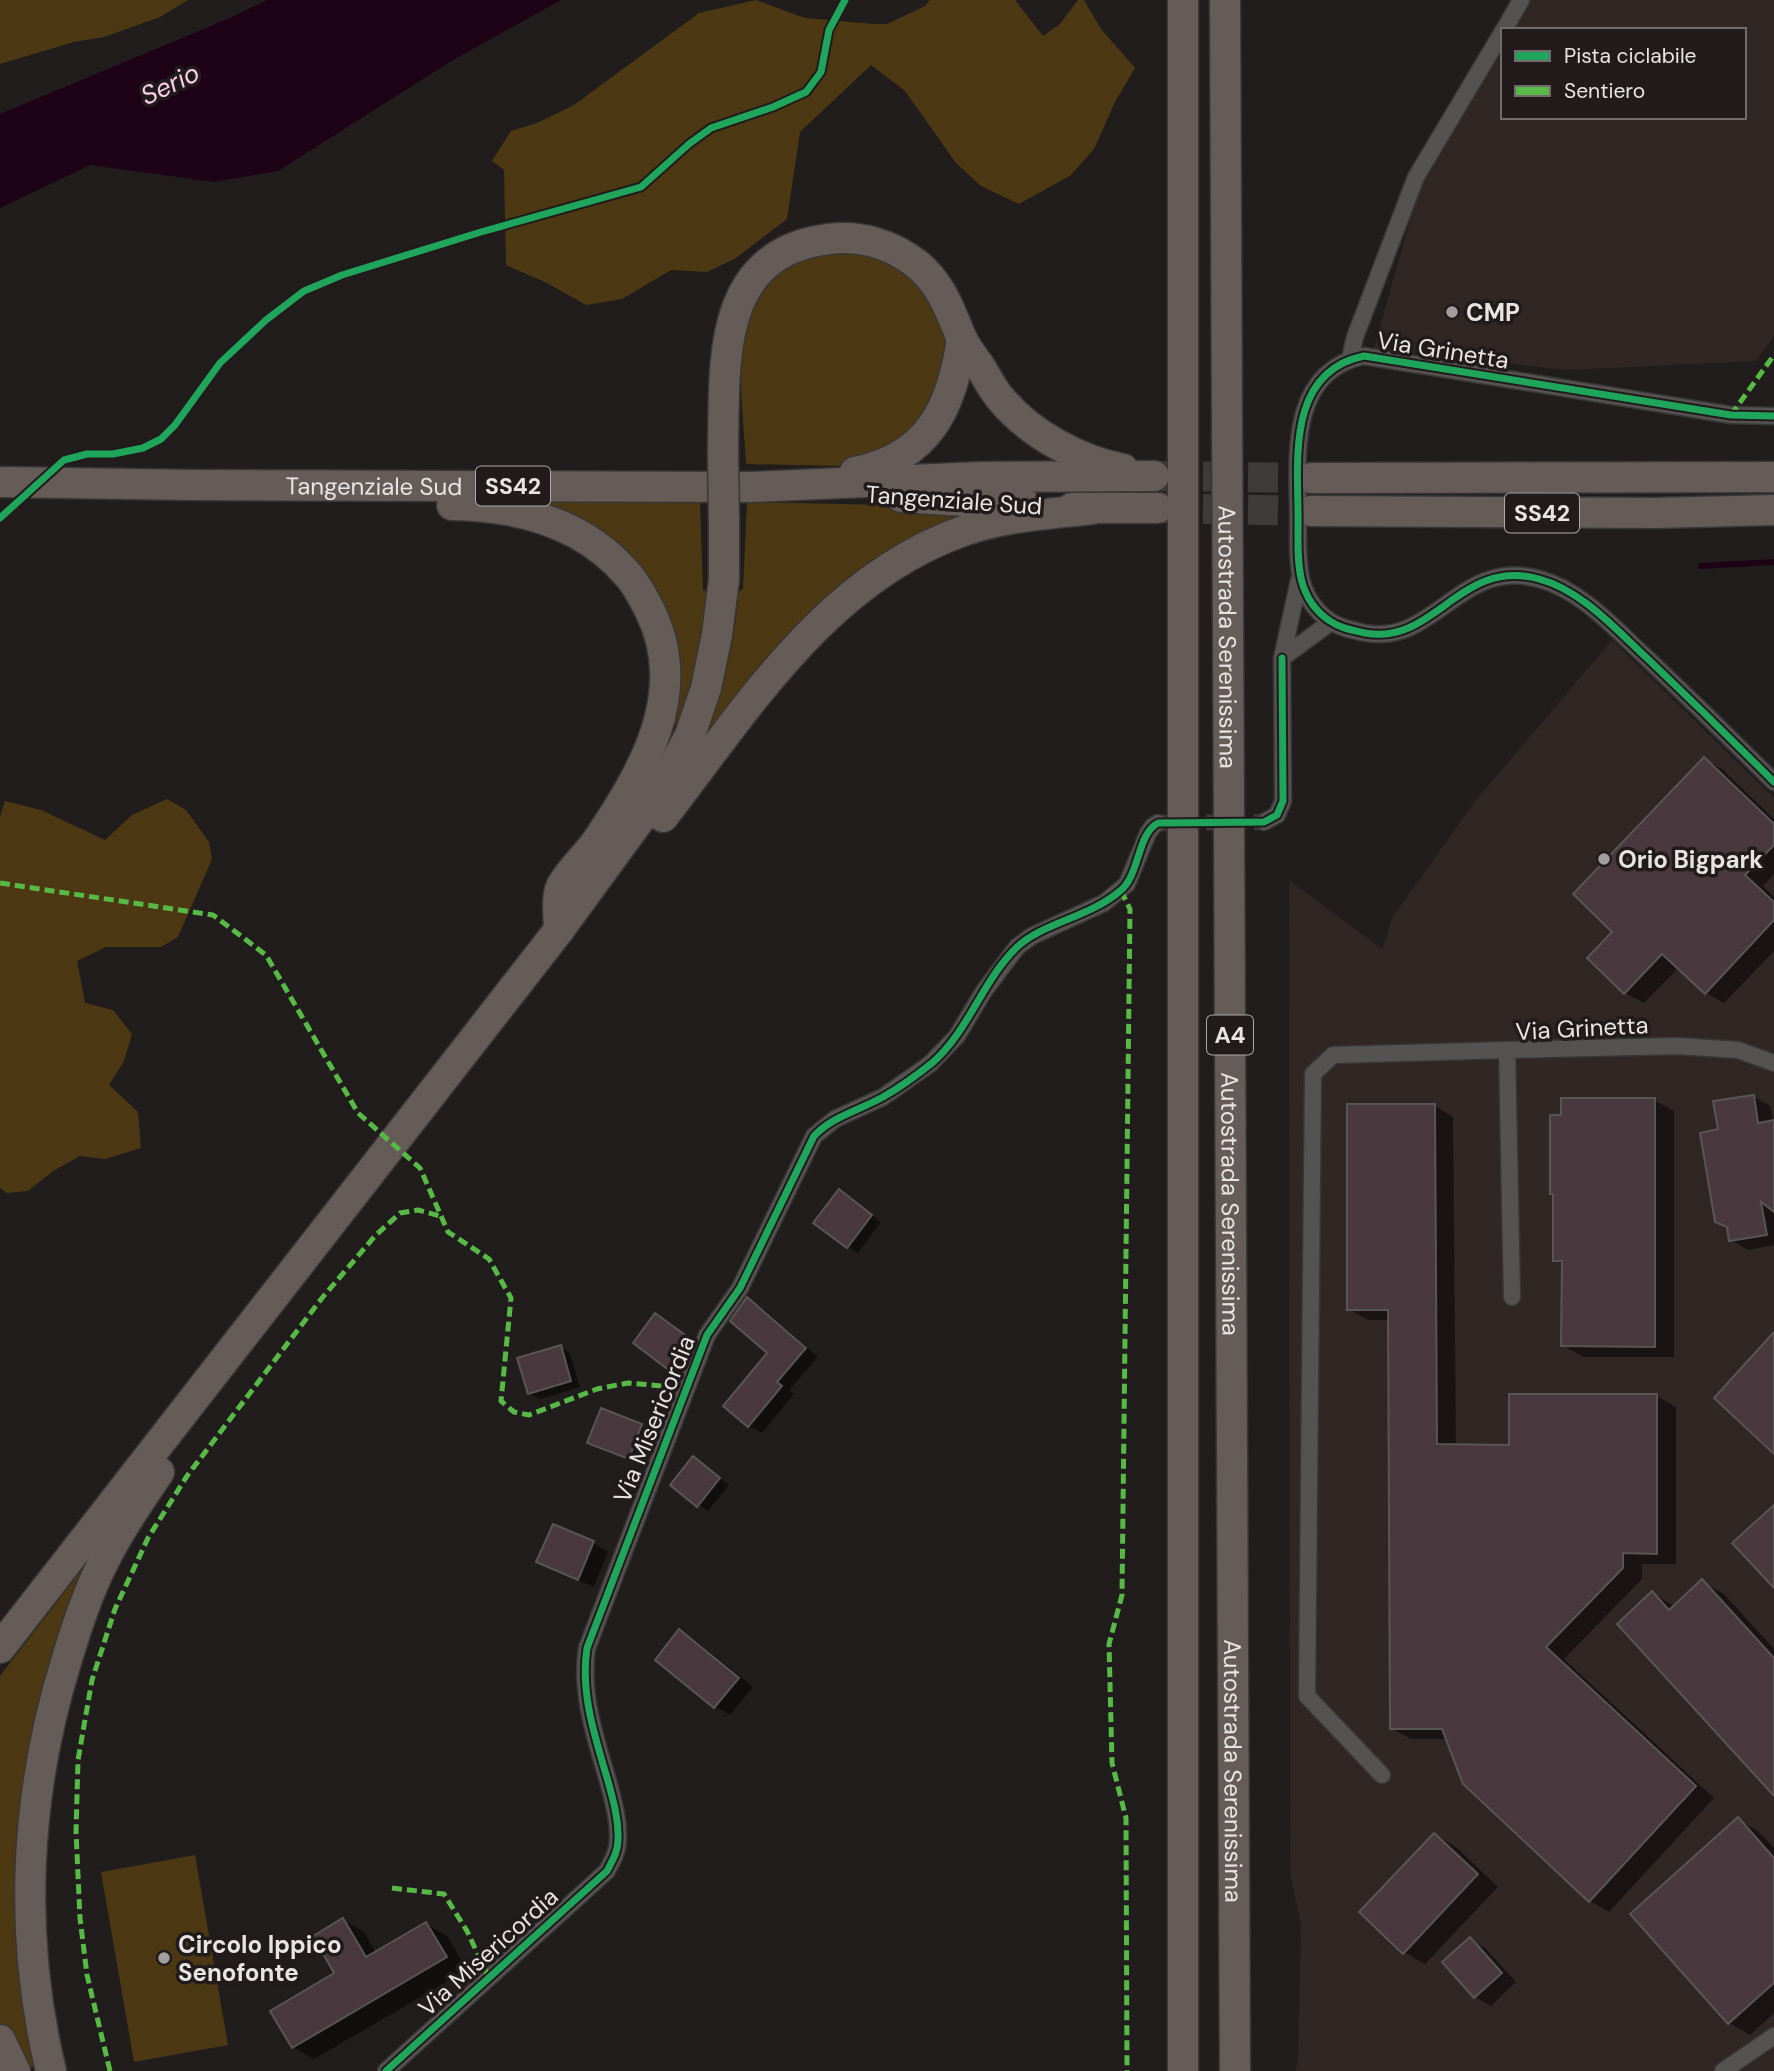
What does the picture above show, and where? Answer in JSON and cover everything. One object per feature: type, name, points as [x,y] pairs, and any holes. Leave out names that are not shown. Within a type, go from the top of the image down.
[{"type":"highway","name":"Autostrada Serenissima","points":[[1183,0],[1183,2071]]},
{"type":"highway","name":"Autostrada Serenissima","points":[[1225,0],[1235,2071]]},
{"type":"highway","points":[[0,1648],[559,930],[662,789],[690,735],[706,688],[717,635],[724,579],[724,371],[728,331],[739,300],[754,277],[775,259],[795,248],[817,241],[843,238],[874,242],[901,253],[920,267],[936,285],[953,314],[962,339],[951,392],[931,430],[911,450],[888,463],[859,471],[751,487]]},
{"type":"highway","name":"Tangenziale Sud","points":[[0,482],[751,487],[981,477],[1154,476],[1112,467],[1091,459],[1033,429],[999,398],[962,339]]},
{"type":"highway","name":"SS42","points":[[1311,478],[1774,477]]},
{"type":"highway","points":[[275,485],[339,500],[486,505],[527,514],[560,524],[591,541],[615,560],[633,580],[657,625],[663,649],[666,668],[665,695],[660,722],[642,769],[624,800],[591,850],[561,888],[559,930]]},
{"type":"highway","name":"Tangenziale Sud","points":[[751,487],[1092,509],[1158,508]]},
{"type":"highway","points":[[559,930],[592,912],[750,703],[802,641],[853,592],[894,564],[966,530],[1009,518],[1092,509]]},
{"type":"highway","name":"SS42","points":[[1311,512],[1654,513],[1774,510]]},
{"type":"highway","points":[[51,2071],[35,1987],[29,1882],[40,1768],[50,1715],[63,1670],[80,1617],[105,1558],[165,1463],[262,1336],[292,1271]]},
{"type":"highway","points":[[0,1632],[33,1605]]},
{"type":"highway","points":[[0,2039],[15,2071]]},
{"type":"street","points":[[1504,28],[1521,0]]},
{"type":"street","points":[[1350,359],[1416,177],[1501,33]]},
{"type":"street","name":"Via Grinetta","points":[[1331,622],[1316,610],[1299,580],[1297,439],[1304,411],[1318,383],[1333,368],[1350,359],[1364,356],[1731,415],[1774,416]]},
{"type":"street","points":[[1282,658],[1331,622],[1349,630],[1374,635],[1396,633],[1416,625],[1460,592],[1483,581],[1510,576],[1538,578],[1562,587],[1599,614],[1701,709],[1774,782]]},
{"type":"street","points":[[1264,822],[1277,815],[1283,801],[1282,658],[1299,580]]},
{"type":"street","name":"Via Misericordia","points":[[386,2071],[607,1871],[615,1856],[618,1842],[615,1808],[591,1723],[584,1683],[587,1647],[707,1335],[740,1288],[814,1136],[835,1119],[883,1097],[930,1064],[957,1036],[984,991],[1017,947],[1032,936],[1104,903],[1127,884],[1148,833],[1158,823]]},
{"type":"street","name":"Via Grinetta","points":[[1512,1297],[1507,1050],[1678,1046],[1738,1050],[1774,1063]]},
{"type":"street","points":[[1382,1776],[1307,1696],[1313,1074],[1333,1055],[1507,1050]]},
{"type":"street","points":[[1723,2071],[1774,2036]]},
{"type":"shaded area","points":[[0,0],[188,0],[160,17],[104,37],[74,42],[0,64]]},
{"type":"shaded area","points":[[756,0],[805,18],[887,24],[925,6],[930,0],[1015,0],[1043,36],[1060,24],[1078,0],[1084,0],[1101,29],[1135,68],[1115,102],[1094,149],[1071,175],[1019,204],[981,186],[956,163],[905,91],[871,65],[800,132],[787,219],[736,258],[707,272],[671,270],[622,299],[586,305],[547,283],[506,265],[504,170],[492,161],[511,131],[537,123],[574,105],[699,13]]},
{"type":"shaded area","points":[[1530,0],[1774,0],[1774,336],[1756,361],[1566,370],[1374,348],[1423,174],[1501,48],[1501,119],[1746,119],[1746,28],[1513,28]]},
{"type":"shaded area","points":[[852,252],[885,260],[911,276],[941,316],[949,362],[917,434],[864,462],[839,466],[746,464],[742,350],[748,322],[758,297],[774,276],[799,262],[818,256]]},
{"type":"shaded area","points":[[535,501],[700,503],[703,590],[707,591],[701,642],[683,710],[665,745],[665,622]]},
{"type":"shaded area","points":[[747,502],[984,507],[955,522],[705,739],[727,667],[738,592],[743,589]]},
{"type":"shaded area","points":[[1612,640],[1774,798],[1774,2071],[1295,2071],[1298,2061],[1301,1926],[1290,1873],[1289,880],[1382,949],[1392,918],[1476,800]]},
{"type":"shaded area","points":[[167,799],[186,810],[209,842],[212,859],[178,937],[161,947],[106,947],[77,961],[85,1003],[113,1010],[132,1034],[124,1061],[109,1085],[138,1112],[141,1148],[105,1159],[80,1156],[53,1171],[28,1191],[7,1193],[0,1188],[0,817],[5,801],[41,810],[105,840],[132,815]]},
{"type":"shaded area","points":[[101,1545],[37,1750],[44,2064],[17,2071],[0,2071],[0,1676]]},
{"type":"shaded area","name":"Circolo Ippico Senofonte","points":[[195,1855],[228,2045],[134,2062],[101,1872]]},
{"type":"water","name":"Serio","points":[[267,0],[561,0],[453,60],[278,171],[214,182],[90,165],[0,208],[0,114]]},
{"type":"building","points":[[1704,757],[1774,824],[1774,845],[1745,875],[1774,902],[1774,920],[1705,994],[1662,954],[1624,994],[1587,958],[1612,932],[1573,894]]},
{"type":"building","points":[[1754,1095],[1758,1123],[1774,1120],[1774,1212],[1761,1202],[1767,1235],[1729,1241],[1727,1227],[1715,1222],[1700,1133],[1718,1129],[1713,1101]]},
{"type":"building","points":[[1561,1098],[1655,1098],[1655,1347],[1561,1346],[1562,1261],[1553,1261],[1550,1115],[1561,1115]]},
{"type":"building","points":[[1347,1104],[1435,1104],[1437,1444],[1509,1445],[1509,1394],[1657,1394],[1657,1554],[1623,1553],[1623,1568],[1546,1647],[1696,1786],[1589,1902],[1463,1784],[1442,1729],[1390,1729],[1388,1310],[1347,1310]]},
{"type":"building","points":[[839,1189],[872,1215],[847,1248],[813,1223]]},
{"type":"building","points":[[747,1297],[806,1348],[777,1382],[782,1386],[748,1427],[723,1406],[767,1353],[730,1321]]},
{"type":"building","points":[[655,1313],[692,1340],[670,1371],[633,1343]]},
{"type":"building","points":[[1774,1332],[1774,1454],[1714,1398]]},
{"type":"building","points":[[561,1345],[571,1381],[528,1394],[517,1358]]},
{"type":"building","points":[[601,1408],[642,1424],[629,1459],[587,1443]]},
{"type":"building","points":[[693,1456],[720,1478],[697,1507],[670,1485]]},
{"type":"building","points":[[1774,1505],[1774,1588],[1732,1543]]},
{"type":"building","points":[[553,1524],[594,1541],[578,1580],[536,1562]]},
{"type":"building","points":[[1702,1579],[1774,1658],[1774,1796],[1617,1624],[1652,1591],[1669,1610]]},
{"type":"building","points":[[679,1629],[739,1678],[714,1708],[655,1660]]},
{"type":"building","points":[[1738,1817],[1774,1858],[1774,1983],[1728,2024],[1630,1914]]},
{"type":"building","points":[[1434,1833],[1478,1874],[1403,1954],[1359,1912]]},
{"type":"building","points":[[343,1918],[366,1957],[426,1922],[447,1957],[292,2048],[270,2011],[334,1973],[313,1936]]},
{"type":"building","points":[[1470,1937],[1502,1973],[1474,1998],[1442,1962]]},
{"type":"waterway","points":[[1701,566],[1774,562]]},
{"type":"tunnel","points":[[1158,476],[1312,478]]},
{"type":"tunnel","points":[[1158,508],[1311,511]]},
{"type":"tunnel","points":[[1158,823],[1264,822]]},
{"type":"marked path","points":[[1731,415],[1774,355]]},
{"type":"marked path","points":[[0,883],[213,915],[266,955],[358,1113],[420,1168],[448,1232],[489,1259],[511,1298],[501,1401],[514,1412],[529,1415],[597,1389],[628,1383],[686,1388]]},
{"type":"marked path","points":[[1121,891],[1130,909],[1122,1595],[1109,1644],[1112,1763],[1126,1818],[1127,2071]]},
{"type":"marked path","points":[[110,2071],[87,1975],[80,1918],[76,1832],[78,1760],[92,1680],[115,1609],[148,1538],[187,1476],[322,1298],[375,1236],[400,1213],[418,1210],[440,1216]]},
{"type":"marked path","points":[[392,1888],[444,1894],[467,1931],[489,1978]]},
{"type":"cycle path","points":[[0,518],[64,460],[87,454],[113,454],[143,448],[161,439],[175,425],[220,363],[266,320],[304,291],[342,275],[481,232],[641,187],[711,128],[773,107],[806,92],[821,72],[829,30],[845,0]]},
{"type":"cycle path","points":[[1774,416],[1731,415],[1364,356],[1340,365],[1322,378],[1310,396],[1303,417],[1297,464],[1300,571],[1309,598],[1317,610],[1330,621],[1365,633],[1389,634],[1411,627],[1488,580],[1512,576],[1555,584],[1584,602],[1611,625],[1774,782]]},
{"type":"cycle path","points":[[386,2071],[607,1871],[613,1860],[618,1844],[618,1825],[587,1698],[587,1648],[707,1335],[740,1288],[814,1136],[838,1118],[889,1093],[932,1063],[956,1036],[994,975],[1017,947],[1039,932],[1108,900],[1127,884],[1146,836],[1158,823],[1264,822],[1277,815],[1283,801],[1282,658]]},
{"type":"place","name":"CMP","points":[[1452,312]]},
{"type":"place","name":"Orio Bigpark","points":[[1604,859]]},
{"type":"place","name":"Circolo Ippico Senofonte","points":[[164,1958]]}]
